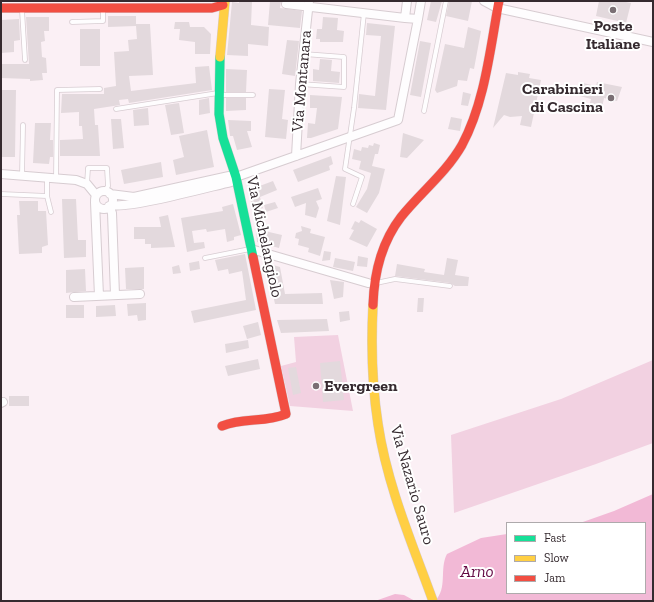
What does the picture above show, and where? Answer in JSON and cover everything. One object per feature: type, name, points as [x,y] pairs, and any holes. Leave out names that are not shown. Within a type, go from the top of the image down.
[{"type":"main road","points":[[1,8],[212,8],[219,7],[224,3]]},
{"type":"main road","name":"Via Michelangiolo","points":[[222,426],[232,422],[275,419],[286,414],[236,177],[223,138],[218,94],[224,3]]},
{"type":"main road","name":"Via Nazario Sauro","points":[[433,601],[387,463],[376,407],[372,365],[370,283],[379,256],[395,225],[451,163],[468,135],[476,109],[498,4]]},
{"type":"street","points":[[405,18],[407,1]]},
{"type":"street","points":[[1,174],[76,180],[87,184],[98,206],[102,208],[110,205],[119,206],[231,182],[236,177],[398,120],[421,1]]},
{"type":"street","points":[[484,1],[653,42]]},
{"type":"street","points":[[286,4],[309,3],[364,13],[418,19]]},
{"type":"street","name":"Via Montanara","points":[[296,156],[300,84],[309,3]]},
{"type":"street","points":[[98,296],[95,198],[100,192],[134,196],[229,176],[236,177]]},
{"type":"street","points":[[108,192],[112,199],[110,205],[112,213],[115,295]]},
{"type":"street","points":[[251,249],[370,283]]},
{"type":"street","points":[[74,297],[140,294]]},
{"type":"lane","points":[[424,111],[446,1]]},
{"type":"lane","points":[[21,8],[25,60]]},
{"type":"lane","points":[[72,22],[103,22],[103,8]]},
{"type":"lane","points":[[353,204],[362,177],[345,169],[364,13]]},
{"type":"lane","points":[[300,84],[344,87],[344,57],[304,54]]},
{"type":"lane","points":[[50,212],[47,196],[52,179],[57,90],[100,89]]},
{"type":"lane","points":[[116,108],[218,94],[253,95]]},
{"type":"lane","points":[[22,176],[23,125]]},
{"type":"lane","points":[[87,184],[88,168],[107,168],[108,192]]},
{"type":"lane","points":[[1,194],[47,196]]},
{"type":"lane","points":[[205,258],[251,249]]},
{"type":"lane","points":[[370,283],[395,279],[450,286]]},
{"type":"shaded area","name":"Evergreen","points":[[338,335],[353,411],[290,406],[281,366],[296,362],[294,337]]},
{"type":"shaded area","points":[[653,360],[653,443],[454,513],[451,435],[561,399]]},
{"type":"water","name":"Arno","points":[[653,494],[653,601],[435,601],[441,590],[447,554],[481,538],[506,534],[506,594],[646,594],[646,522],[583,522],[614,511]]},
{"type":"water","points":[[395,594],[404,595],[415,601],[375,601]]},
{"type":"building","points":[[239,1],[252,1],[251,25],[269,27],[268,46],[248,44],[248,56],[227,55],[232,2],[239,3]]},
{"type":"building","points":[[270,1],[281,1],[280,8],[302,11],[300,28],[268,25]]},
{"type":"building","points":[[431,1],[442,1],[436,22],[427,20]]},
{"type":"building","points":[[449,1],[472,1],[468,21],[446,16]]},
{"type":"building","name":"Poste Italiane","points":[[599,1],[621,1],[631,3],[626,23],[596,16]]},
{"type":"building","points":[[108,16],[136,16],[136,24],[150,24],[153,75],[129,76],[131,91],[196,83],[195,67],[209,66],[212,90],[129,103],[128,99],[119,100],[120,105],[94,109],[95,125],[98,125],[100,156],[60,156],[60,140],[83,139],[82,126],[79,126],[79,112],[61,113],[62,94],[104,94],[104,88],[116,86],[114,52],[129,51],[128,40],[137,39],[136,26],[108,27]]},
{"type":"building","points":[[26,17],[49,17],[49,31],[44,31],[45,41],[41,42],[42,57],[46,58],[47,73],[42,73],[43,80],[30,81],[30,79],[1,78],[1,64],[29,64]]},
{"type":"building","points":[[323,17],[338,18],[337,30],[344,31],[343,42],[320,42],[320,39],[316,39],[317,29],[322,29]]},
{"type":"building","points":[[19,19],[20,40],[14,41],[14,52],[1,53],[1,20]]},
{"type":"building","points":[[175,22],[189,22],[190,27],[204,27],[211,34],[210,54],[195,54],[195,42],[179,40],[180,29],[174,29]]},
{"type":"building","points":[[367,23],[395,26],[386,110],[358,108],[359,94],[375,96],[381,36],[366,35]]},
{"type":"building","points":[[468,27],[481,31],[474,69],[470,68],[467,81],[458,80],[457,86],[437,93],[435,90],[445,44],[464,48]]},
{"type":"building","points":[[80,29],[100,29],[100,66],[80,66]]},
{"type":"building","points":[[287,40],[299,41],[295,76],[282,74]]},
{"type":"building","points":[[420,41],[431,43],[421,97],[410,95]]},
{"type":"building","points":[[320,59],[332,60],[331,71],[340,72],[339,83],[313,81],[313,69],[319,70]]},
{"type":"building","points":[[226,69],[247,70],[246,92],[226,92]]},
{"type":"building","points":[[518,72],[530,74],[529,78],[541,80],[531,127],[520,125],[522,116],[510,117],[504,115],[493,128],[506,73],[518,75]]},
{"type":"building","name":"Carabinieri di Cascina","points":[[597,82],[622,87],[617,101],[604,98],[601,113],[588,110],[591,99],[580,96],[583,83],[596,86]]},
{"type":"building","points":[[269,89],[285,90],[282,119],[288,120],[286,139],[265,137]]},
{"type":"building","points":[[1,90],[16,90],[15,157],[1,157]]},
{"type":"building","points":[[463,92],[471,94],[468,106],[461,105]]},
{"type":"building","points":[[310,95],[342,97],[338,129],[307,138],[308,123],[315,124],[317,108],[310,108]]},
{"type":"building","points":[[209,98],[210,113],[199,115],[199,100]]},
{"type":"building","points":[[226,98],[246,98],[246,110],[226,111]]},
{"type":"building","points":[[179,103],[184,133],[171,135],[165,105]]},
{"type":"building","points":[[148,108],[149,125],[134,126],[133,110]]},
{"type":"building","points":[[451,117],[462,119],[460,131],[448,129]]},
{"type":"building","points":[[111,119],[121,119],[124,148],[113,149]]},
{"type":"building","points":[[228,120],[251,121],[251,131],[247,131],[252,147],[237,150],[233,136],[230,136]]},
{"type":"building","points":[[35,123],[51,123],[50,140],[53,140],[53,157],[50,157],[49,164],[33,163]]},
{"type":"building","points":[[207,130],[214,167],[176,175],[173,160],[184,157],[179,136]]},
{"type":"building","points":[[403,133],[424,140],[407,158],[400,157]]},
{"type":"building","points":[[374,143],[380,145],[378,154],[375,154],[372,166],[385,169],[379,193],[367,213],[356,207],[367,189],[371,173],[359,169],[361,161],[352,159],[354,149],[361,151],[362,147],[368,148],[369,145],[373,146]]},
{"type":"building","points":[[331,156],[333,164],[329,166],[330,170],[298,182],[293,170]]},
{"type":"building","points":[[161,162],[163,177],[124,184],[121,170]]},
{"type":"building","points":[[336,176],[346,177],[340,225],[327,221]]},
{"type":"building","points":[[273,181],[277,190],[260,197],[263,208],[255,211],[248,194],[249,190]]},
{"type":"building","points":[[318,188],[322,199],[316,201],[319,208],[316,218],[305,215],[306,203],[295,207],[291,197]]},
{"type":"building","points":[[62,199],[76,199],[78,240],[86,240],[86,257],[64,258]]},
{"type":"building","points":[[19,201],[38,201],[38,211],[46,211],[48,245],[42,247],[42,253],[19,254],[17,215],[20,215]]},
{"type":"building","points":[[275,202],[278,208],[266,212],[264,205]]},
{"type":"building","points":[[233,204],[241,235],[234,237],[234,240],[227,242],[225,229],[207,232],[206,229],[192,231],[194,243],[204,242],[205,248],[187,252],[181,218],[223,211],[222,207]]},
{"type":"building","points":[[168,215],[175,247],[151,248],[151,244],[145,244],[145,239],[134,239],[134,227],[161,227],[159,217]]},
{"type":"building","points":[[361,220],[377,229],[367,247],[349,239],[354,230],[351,229],[355,221],[359,223]]},
{"type":"building","points":[[301,226],[311,229],[310,233],[325,237],[320,256],[308,252],[309,248],[298,245],[299,239],[295,238],[296,233],[302,231]]},
{"type":"building","points":[[256,229],[282,235],[279,248],[257,242]]},
{"type":"building","points":[[324,251],[331,252],[330,260],[322,261]]},
{"type":"building","points":[[245,254],[256,310],[194,323],[191,311],[246,300],[242,271],[229,274],[228,269],[218,271],[215,260]]},
{"type":"building","points":[[358,256],[368,258],[367,267],[357,266]]},
{"type":"building","points":[[335,258],[355,262],[353,271],[333,267]]},
{"type":"building","points":[[447,258],[458,260],[455,275],[469,277],[468,286],[455,286],[450,283],[395,276],[397,264],[425,269],[424,272],[444,275]]},
{"type":"building","points":[[199,261],[200,269],[190,271],[189,263]]},
{"type":"building","points":[[266,263],[280,267],[285,294],[322,293],[323,304],[275,304]]},
{"type":"building","points":[[179,265],[181,273],[173,274],[172,267]]},
{"type":"building","points":[[144,267],[144,289],[126,289],[125,268]]},
{"type":"building","points":[[85,269],[86,291],[66,293],[66,270]]},
{"type":"building","points":[[330,280],[344,282],[343,297],[334,299]]},
{"type":"building","points":[[418,298],[424,298],[423,312],[417,312]]},
{"type":"building","points":[[146,303],[146,320],[138,321],[137,315],[128,316],[127,304]]},
{"type":"building","points":[[66,305],[84,305],[84,318],[66,318]]},
{"type":"building","points":[[115,305],[116,316],[96,317],[96,306]]},
{"type":"building","points":[[349,311],[350,320],[340,322],[339,312]]},
{"type":"building","points":[[327,319],[329,331],[281,333],[277,320]]},
{"type":"building","points":[[258,322],[261,335],[247,339],[243,326]]},
{"type":"building","points":[[248,340],[249,348],[226,353],[225,344]]},
{"type":"building","points":[[258,359],[260,369],[228,376],[225,366]]},
{"type":"building","points":[[340,361],[344,400],[323,402],[320,363]]},
{"type":"building","points":[[296,367],[301,393],[293,395],[288,368]]},
{"type":"building","points":[[9,396],[29,396],[29,406],[9,406]]},
{"type":"traffic: fast","points":[[220,57],[219,114],[223,138],[236,177],[253,257]]},
{"type":"traffic: slow","points":[[220,57],[225,1]]},
{"type":"traffic: slow","points":[[373,305],[373,379],[382,447],[401,514],[433,601]]},
{"type":"traffic: jam","points":[[373,305],[377,270],[388,237],[401,217],[449,165],[462,145],[470,128],[486,75],[499,1]]},
{"type":"traffic: jam","points":[[1,8],[212,8],[223,5]]},
{"type":"traffic: jam","points":[[222,426],[230,423],[278,417],[286,414],[253,257]]},
{"type":"place","name":"Poste Italiane","points":[[613,10]]},
{"type":"place","name":"Carabinieri di Cascina","points":[[611,98]]},
{"type":"place","name":"Evergreen","points":[[316,386]]}]
